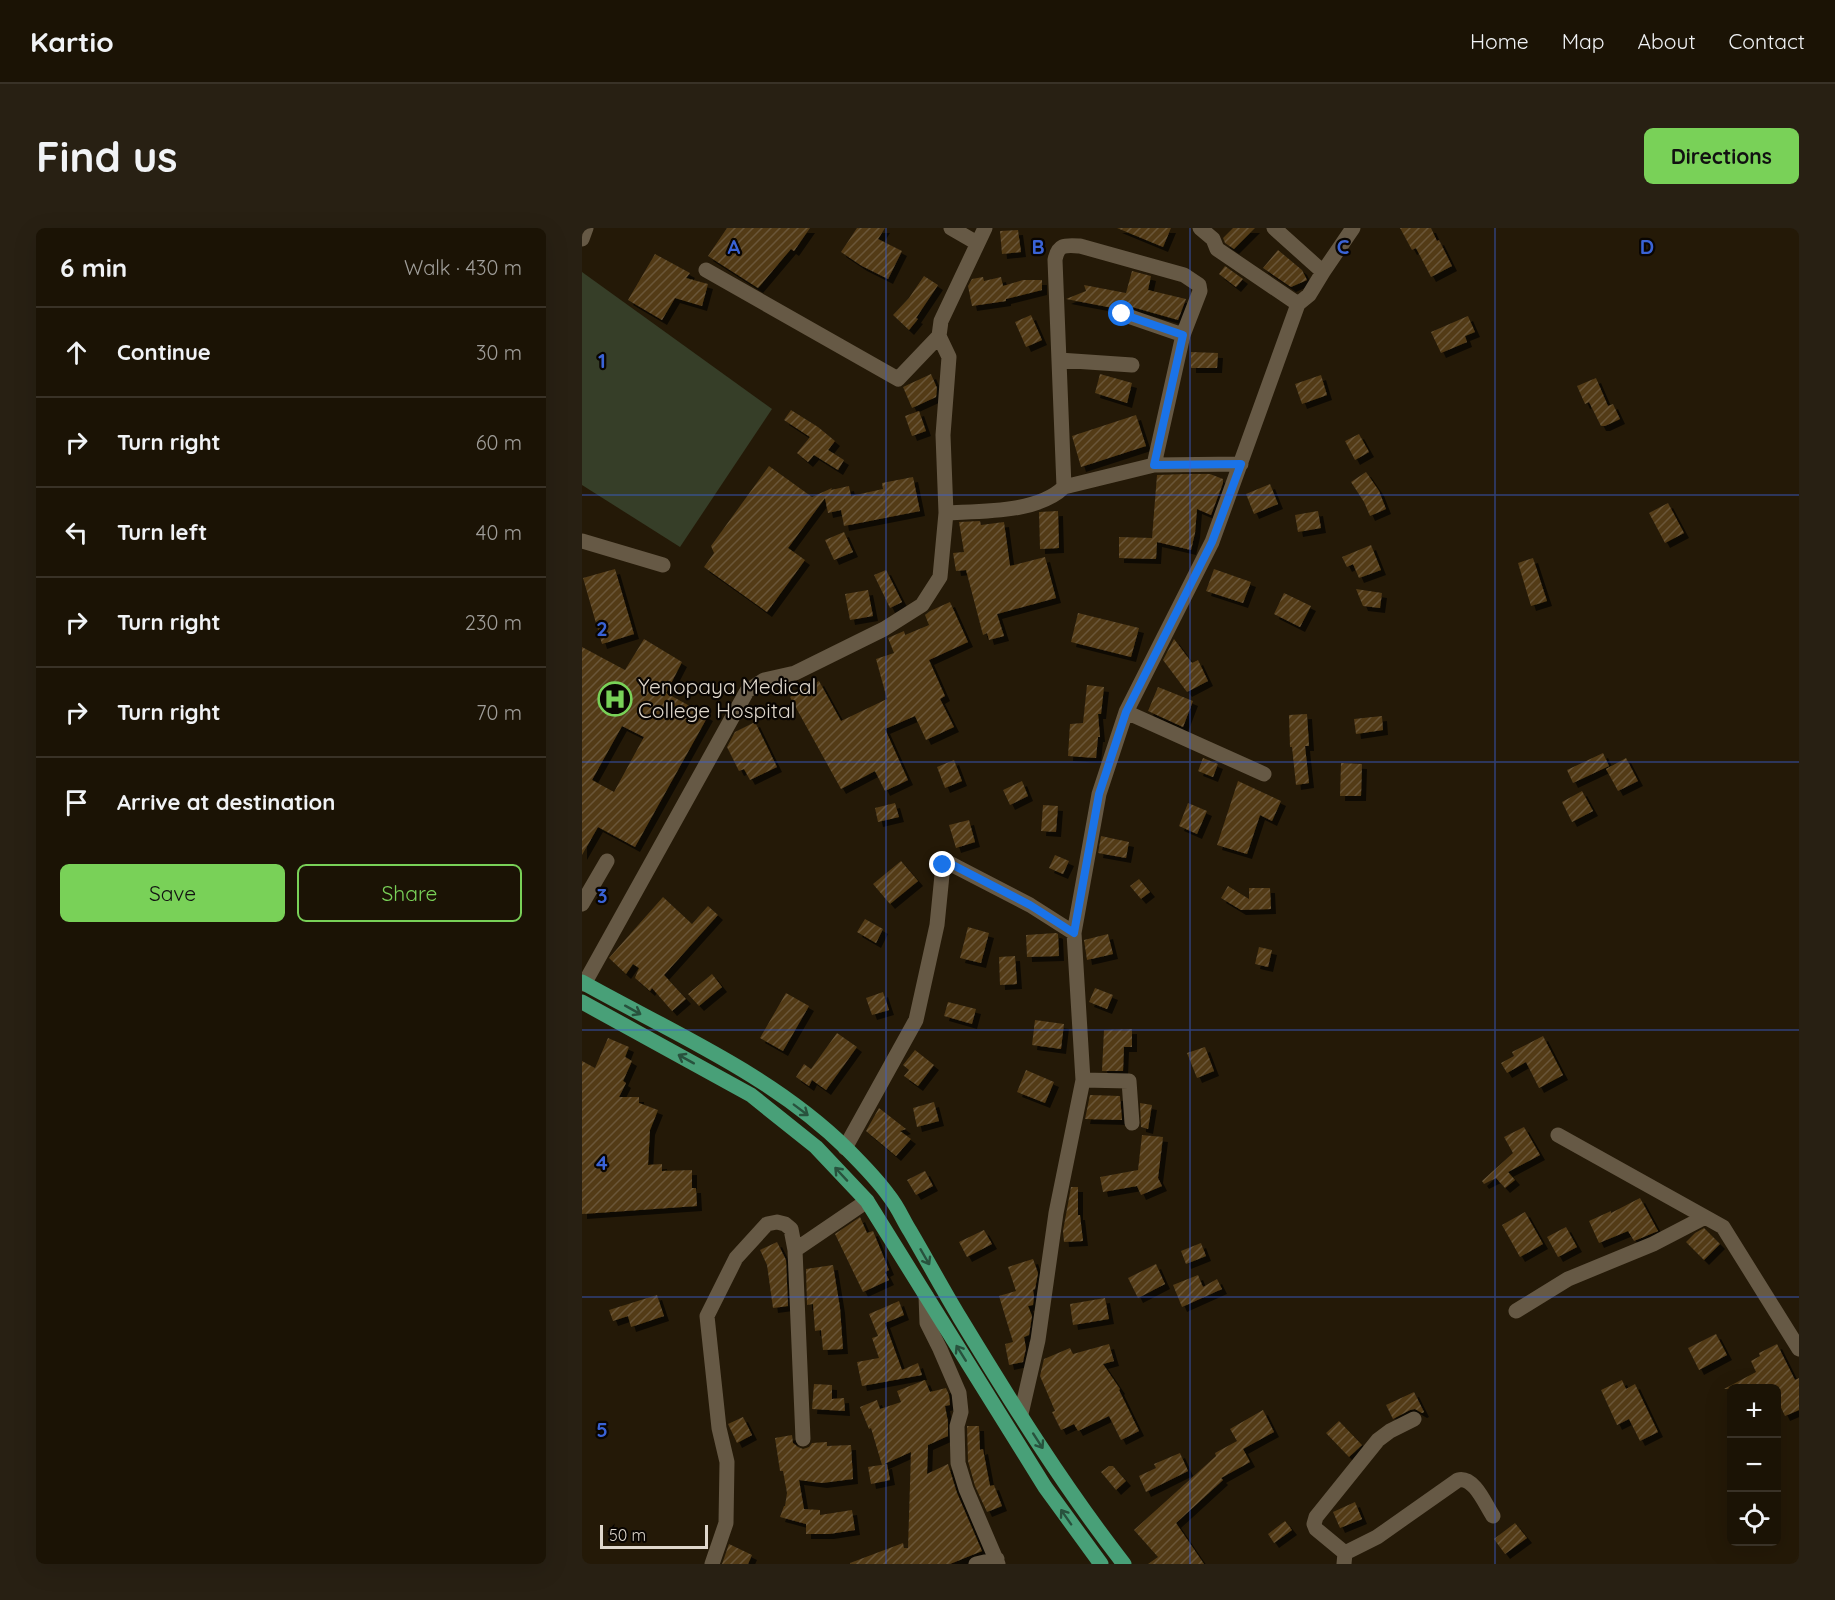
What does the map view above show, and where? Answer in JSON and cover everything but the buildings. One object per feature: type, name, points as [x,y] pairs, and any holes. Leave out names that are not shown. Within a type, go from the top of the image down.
[{"type":"main road","points":[[583,983],[759,1079],[811,1118],[845,1148],[890,1197],[960,1317],[1021,1414],[1084,1509],[1124,1564]]},
{"type":"main road","points":[[582,1002],[751,1095],[816,1147],[867,1201],[1045,1487],[1101,1564]]},
{"type":"street","points":[[582,239],[586,228]]},
{"type":"street","points":[[951,228],[977,243]]},
{"type":"street","points":[[583,983],[747,691],[764,680],[795,673],[884,629],[922,605],[940,577],[946,513],[944,435],[949,357],[939,336],[941,321],[985,228]]},
{"type":"street","points":[[1200,228],[1213,239],[1217,249],[1298,304]]},
{"type":"street","points":[[1274,228],[1323,272]]},
{"type":"street","points":[[1021,1414],[1038,1340],[1056,1213],[1083,1080],[1074,933],[1099,794],[1126,712],[1212,542],[1298,304],[1309,295],[1353,228]]},
{"type":"street","points":[[1064,488],[1055,260],[1057,251],[1062,246],[1080,246],[1184,275],[1199,285],[1200,291],[1183,335],[1154,465]]},
{"type":"street","points":[[706,270],[898,379],[939,336]]},
{"type":"street","points":[[1122,314],[1183,335]]},
{"type":"street","points":[[1059,360],[1132,365]]},
{"type":"street","points":[[946,513],[1014,508],[1045,500],[1064,488],[1154,465],[1241,464]]},
{"type":"street","points":[[582,541],[663,565]]},
{"type":"street","points":[[1126,712],[1264,774]]},
{"type":"street","points":[[582,904],[607,861]]},
{"type":"street","points":[[845,1148],[916,1020],[937,925],[943,865],[949,863],[1030,905],[1074,933]]},
{"type":"street","points":[[1083,1080],[1130,1081],[1132,1123]]},
{"type":"street","points":[[1558,1135],[1723,1227],[1799,1349]]},
{"type":"street","points":[[795,1250],[867,1201]]},
{"type":"street","points":[[1516,1311],[1568,1279],[1653,1244],[1705,1217]]},
{"type":"street","points":[[712,1564],[726,1523],[727,1462],[719,1428],[707,1316],[736,1258],[767,1224],[777,1222],[791,1228],[795,1250],[803,1438]]},
{"type":"street","points":[[926,1296],[927,1323],[958,1393],[961,1412],[957,1426],[958,1463],[966,1489],[998,1561],[976,1564]]},
{"type":"street","points":[[1414,1419],[1378,1440],[1316,1517],[1314,1524],[1316,1529],[1344,1559],[1458,1480],[1464,1479],[1476,1489],[1492,1516]]},
{"type":"green space","points":[[582,272],[772,409],[680,547],[582,485]]},
{"type":"place","name":"Yenopaya Medical College Hospital","points":[[615,699]]},
{"type":"route","points":[[943,865],[949,863],[1030,905],[1074,933],[1099,794],[1126,712],[1212,542],[1241,464],[1154,465],[1183,335],[1122,314]]}]
